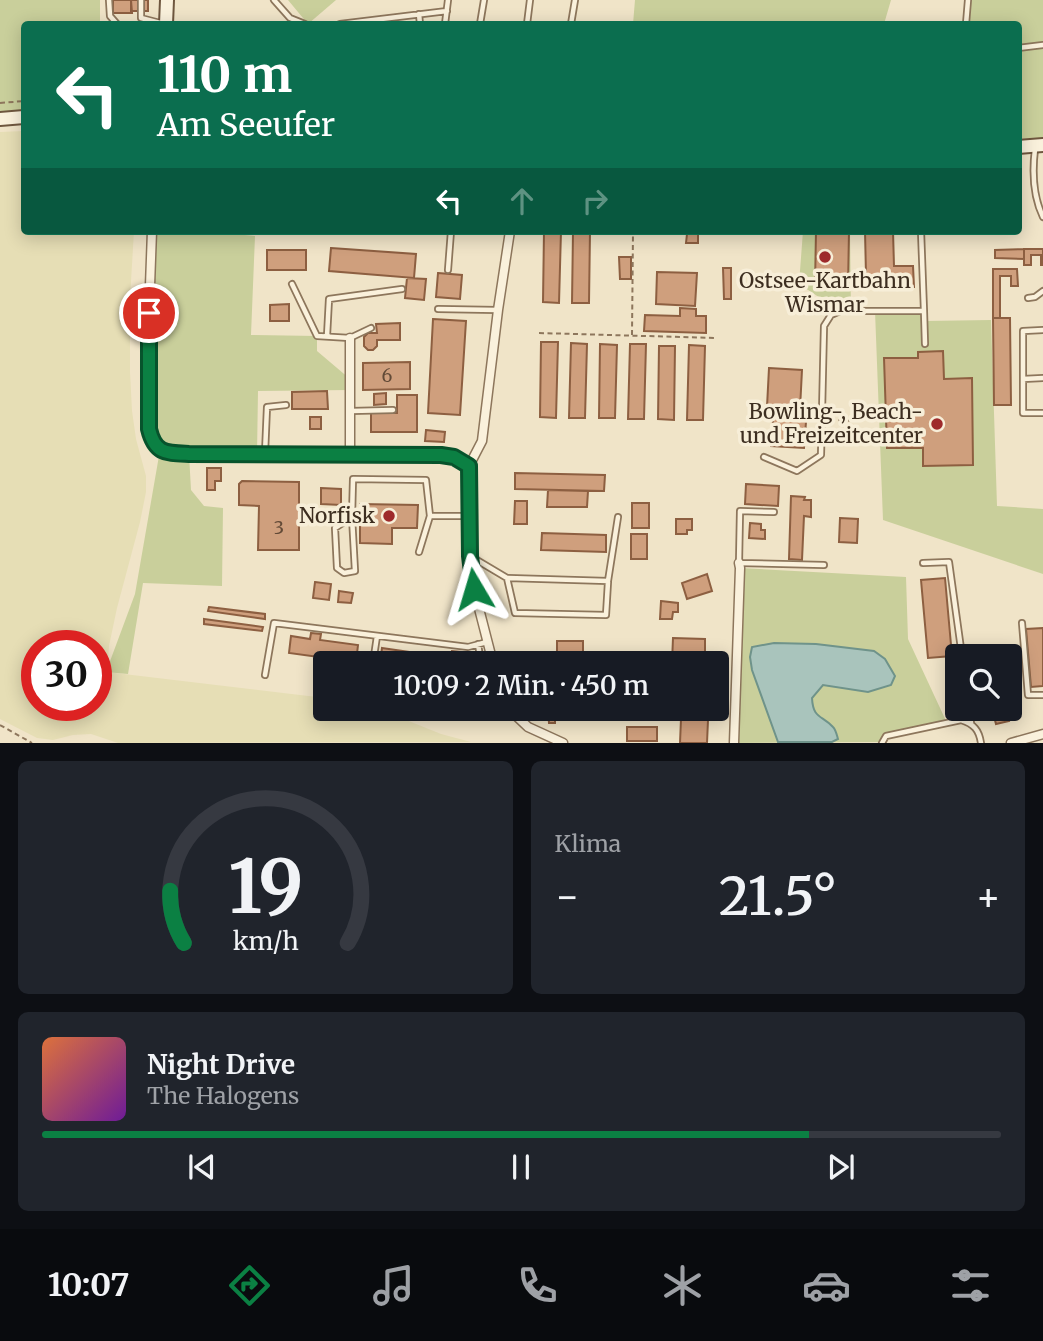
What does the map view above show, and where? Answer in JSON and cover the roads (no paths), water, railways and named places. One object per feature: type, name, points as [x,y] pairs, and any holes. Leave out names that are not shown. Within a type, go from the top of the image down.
[{"type":"main road","points":[[165,21],[167,0]]},
{"type":"main road","points":[[0,119],[21,117]]},
{"type":"street","points":[[152,235],[149,429],[152,442],[160,449],[169,453],[441,455],[454,457],[469,466]]},
{"type":"street","points":[[487,651],[483,643],[470,556],[469,466],[482,441],[509,235]]},
{"type":"street","points":[[350,338],[351,454]]},
{"type":"street","points":[[734,743],[739,563]]},
{"type":"street","points":[[522,721],[528,727],[564,743]]},
{"type":"street","points":[[1010,743],[1043,734]]},
{"type":"lane","points":[[109,0],[110,16],[114,21]]},
{"type":"lane","points":[[141,0],[141,18],[146,21]]},
{"type":"lane","points":[[274,0],[290,18],[298,21]]},
{"type":"lane","points":[[445,21],[448,0]]},
{"type":"lane","points":[[480,21],[484,0]]},
{"type":"lane","points":[[527,21],[530,0]]},
{"type":"lane","points":[[572,21],[575,0]]},
{"type":"lane","points":[[966,21],[968,0]]},
{"type":"lane","points":[[364,21],[447,11]]},
{"type":"lane","points":[[419,14],[420,21]]},
{"type":"lane","points":[[1022,48],[1043,45]]},
{"type":"lane","points":[[1039,145],[1034,178],[1036,202],[1043,217]]},
{"type":"lane","points":[[448,270],[451,235]]},
{"type":"lane","points":[[921,235],[925,344]]},
{"type":"lane","points":[[292,284],[317,336],[350,338],[371,328]]},
{"type":"lane","points":[[327,336],[329,299],[401,289]]},
{"type":"lane","points":[[1028,298],[1035,297],[1043,290]]},
{"type":"lane","points":[[438,309],[498,310]]},
{"type":"lane","points":[[764,457],[797,471],[821,455],[824,326],[831,315],[840,311],[924,311]]},
{"type":"lane","points":[[1043,330],[1023,331],[1023,413],[1043,413]]},
{"type":"lane","points":[[1023,379],[1043,378]]},
{"type":"lane","points":[[265,454],[267,407],[286,405]]},
{"type":"lane","points":[[350,411],[393,410]]},
{"type":"lane","points":[[352,517],[335,528],[337,568],[344,573],[355,571],[353,479],[426,480],[430,516],[419,552]]},
{"type":"lane","points":[[774,512],[740,511],[739,563],[824,565]]},
{"type":"lane","points":[[430,516],[469,516]]},
{"type":"lane","points":[[507,578],[516,613],[606,615],[608,581],[618,517]]},
{"type":"lane","points":[[470,556],[507,578],[608,581]]},
{"type":"lane","points":[[923,563],[949,562],[960,644]]},
{"type":"lane","points":[[265,675],[274,623],[468,647],[483,643],[482,651]]},
{"type":"lane","points":[[1022,623],[1028,695],[1043,695]]},
{"type":"lane","points":[[375,651],[377,636]]},
{"type":"lane","points":[[883,743],[886,736],[961,720],[971,723],[979,733],[981,743]]},
{"type":"water","points":[[774,643],[816,644],[874,651],[885,659],[895,676],[891,685],[868,692],[823,685],[812,698],[814,710],[834,728],[838,739],[832,742],[778,742],[752,670],[750,657],[752,647]]},
{"type":"place","name":"Ostsee-Kartbahn Wismar","points":[[825,257]]},
{"type":"place","name":"Bowling-, Beach- und Freizeitcenter","points":[[937,424]]},
{"type":"place","name":"Norfisk","points":[[389,516]]}]
